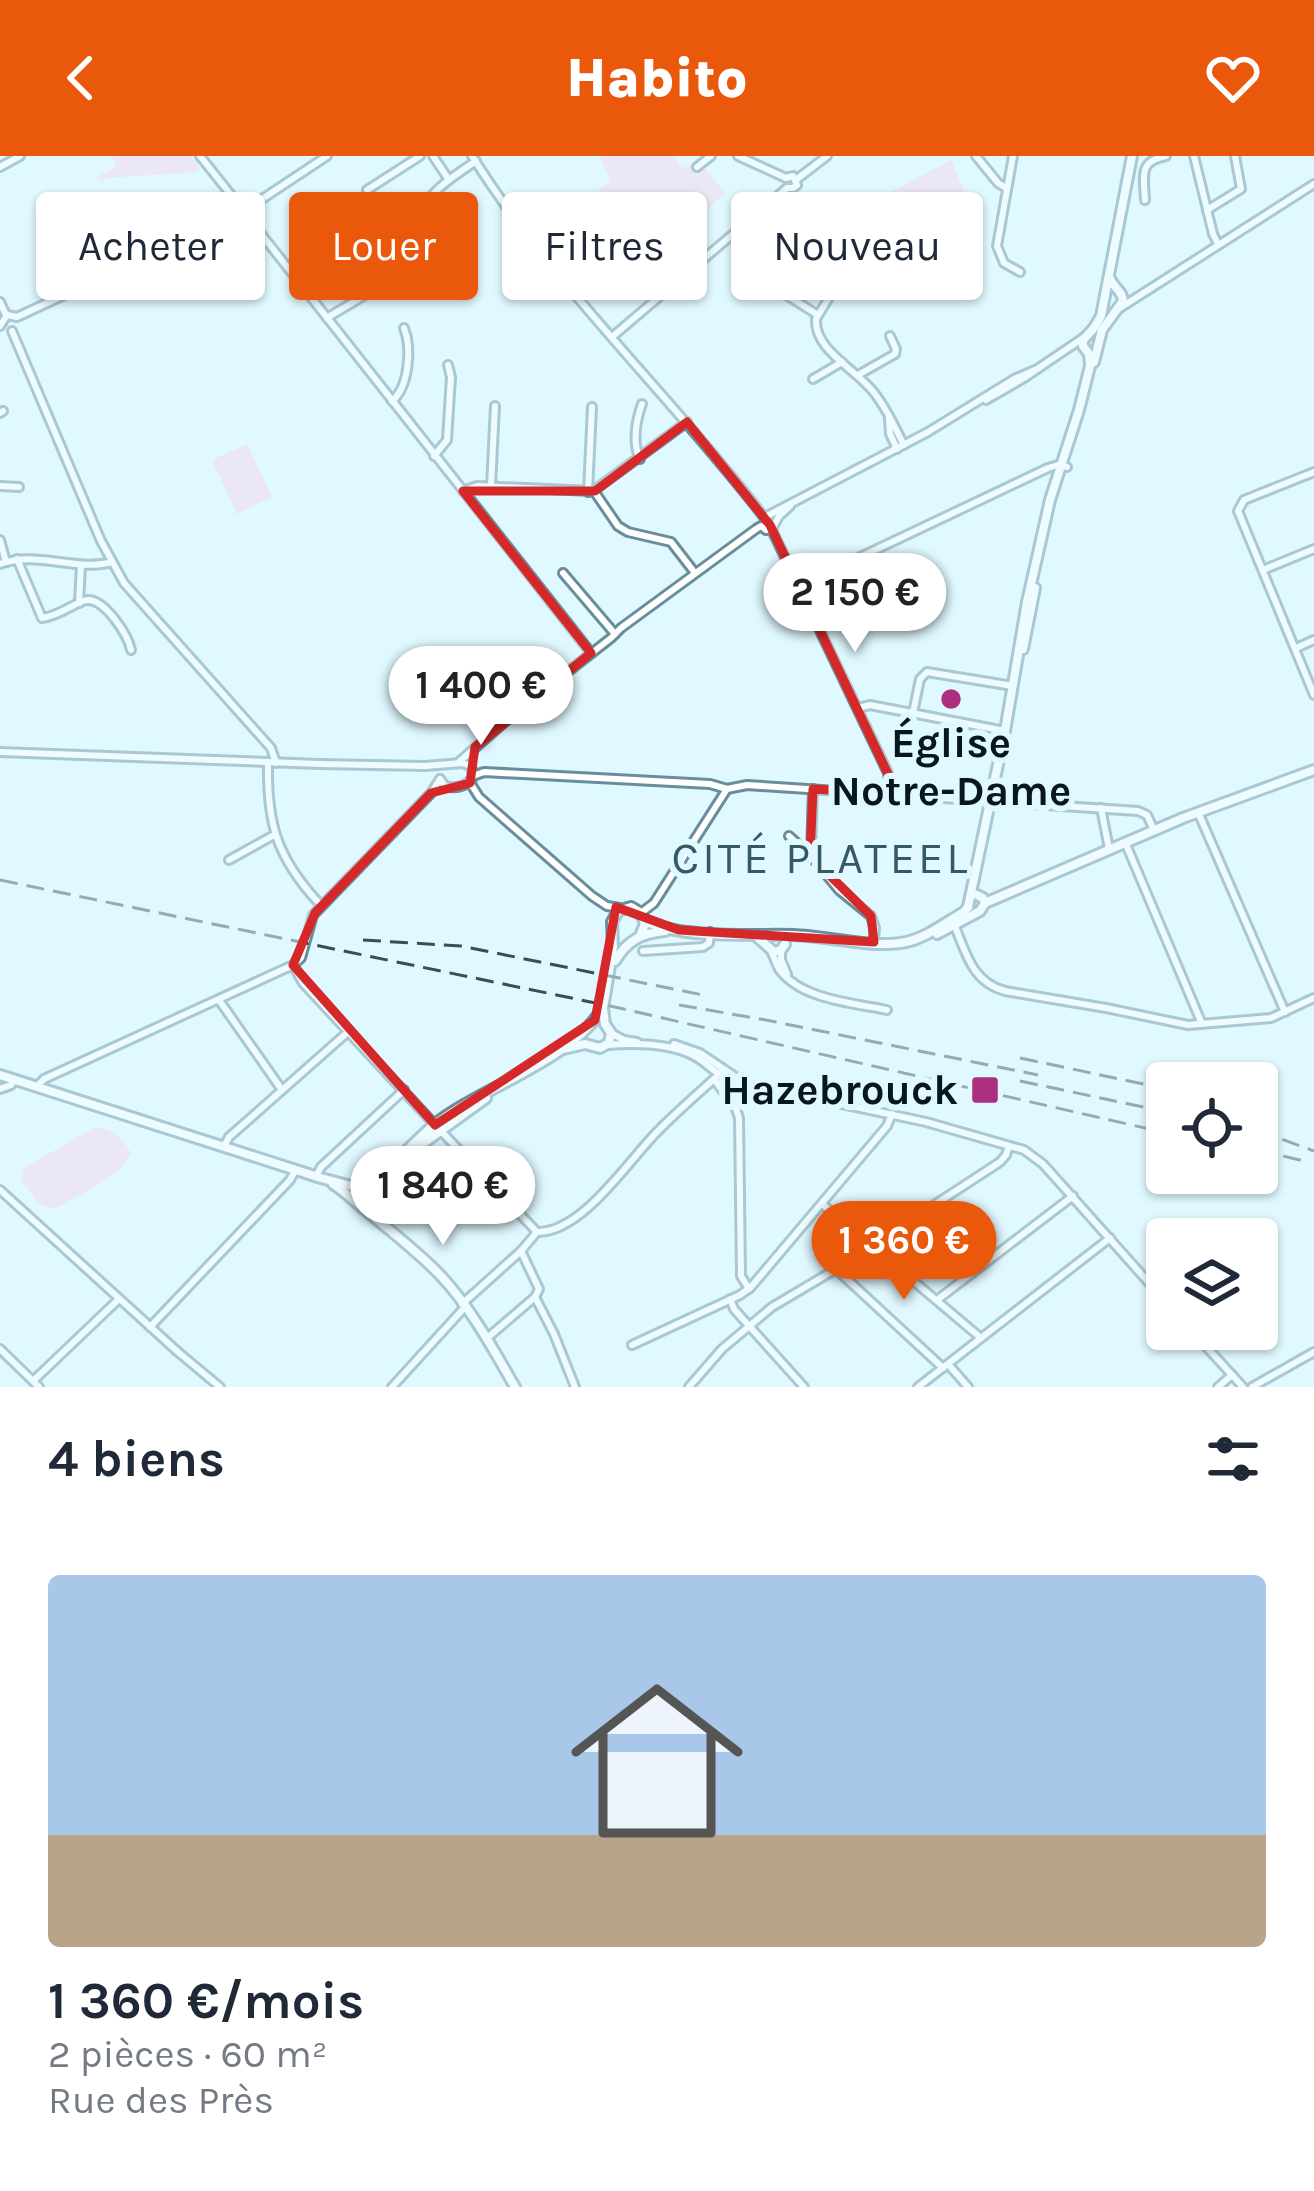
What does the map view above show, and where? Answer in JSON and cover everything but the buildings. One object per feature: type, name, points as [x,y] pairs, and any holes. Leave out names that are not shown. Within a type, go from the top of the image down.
[{"type":"main road","points":[[1081,347],[1101,316],[1132,156]]},
{"type":"main road","points":[[777,943],[797,939],[897,948],[953,925],[976,903],[976,876],[1046,522],[1081,421],[1097,345],[1104,326],[1123,301],[1109,274]]},
{"type":"main road","points":[[1104,294],[1118,291]]},
{"type":"main road","points":[[1081,347],[1092,350],[1097,345]]},
{"type":"main road","points":[[1064,466],[1088,376],[1090,358],[1081,347]]},
{"type":"main road","points":[[614,930],[621,938],[679,931],[748,934],[777,943],[912,941],[976,903],[1314,770]]},
{"type":"main road","points":[[558,1050],[607,1045],[603,1008],[614,916],[623,908],[633,908],[679,931]]},
{"type":"main road","points":[[611,968],[645,928],[643,917]]},
{"type":"main road","points":[[588,1044],[589,1027],[603,1008]]},
{"type":"main road","points":[[357,1203],[438,1127],[589,1027],[600,1023],[608,1029]]},
{"type":"main road","points":[[0,1075],[367,1194],[383,1224]]},
{"type":"main road","points":[[318,1177],[383,1224],[442,1278],[515,1387]]},
{"type":"main road","points":[[357,1203],[369,1205],[367,1194]]},
{"type":"street","points":[[0,167],[20,156]]},
{"type":"street","points":[[200,156],[226,192]]},
{"type":"street","points":[[265,197],[327,156]]},
{"type":"street","points":[[367,190],[420,156]]},
{"type":"street","points":[[434,156],[449,180]]},
{"type":"street","points":[[698,167],[711,156]]},
{"type":"street","points":[[738,156],[796,180]]},
{"type":"street","points":[[612,338],[827,156]]},
{"type":"street","points":[[976,156],[1007,188]]},
{"type":"street","points":[[1013,156],[997,249],[1006,265],[1020,272]]},
{"type":"street","points":[[1145,200],[1146,167],[1151,160],[1166,156]]},
{"type":"street","points":[[1194,156],[1218,244]]},
{"type":"street","points":[[1207,210],[1241,189],[1235,156]]},
{"type":"street","points":[[434,192],[474,159],[570,290],[768,522],[889,776],[891,794]]},
{"type":"street","points":[[786,178],[787,188]]},
{"type":"street","points":[[1118,309],[1314,184]]},
{"type":"street","points":[[265,239],[591,653]]},
{"type":"street","points":[[1118,291],[1134,295],[1145,291]]},
{"type":"street","points":[[17,317],[52,300]]},
{"type":"street","points":[[327,318],[353,300]]},
{"type":"street","points":[[794,300],[818,316]]},
{"type":"street","points":[[828,300],[814,324],[816,331],[828,349],[872,390],[900,447]]},
{"type":"street","points":[[0,302],[6,315],[1,326],[12,331],[112,562],[134,596],[274,752],[267,802],[274,835],[297,877],[317,901]]},
{"type":"street","points":[[6,315],[17,317]]},
{"type":"street","points":[[12,331],[18,325],[17,317]]},
{"type":"street","points":[[392,401],[404,388],[408,338],[404,328]]},
{"type":"street","points":[[858,375],[896,353],[890,336]]},
{"type":"street","points":[[37,1086],[293,965],[301,958],[313,915],[431,793],[443,768],[695,573],[790,506],[1081,347]]},
{"type":"street","points":[[813,380],[842,362]]},
{"type":"street","points":[[434,455],[447,440],[448,365]]},
{"type":"street","points":[[640,459],[636,451],[641,404]]},
{"type":"street","points":[[491,487],[495,406]]},
{"type":"street","points":[[592,407],[591,492],[618,526],[671,542],[695,573]]},
{"type":"street","points":[[463,491],[474,486],[591,492],[687,422]]},
{"type":"street","points":[[799,586],[1048,468],[1064,466]]},
{"type":"street","points":[[1314,472],[1239,506],[1314,695]]},
{"type":"street","points":[[0,486],[19,487]]},
{"type":"street","points":[[0,540],[3,563],[16,559],[112,562]]},
{"type":"street","points":[[1263,570],[1314,549]]},
{"type":"street","points":[[16,559],[42,618],[90,600],[102,605],[126,634],[131,650]]},
{"type":"street","points":[[80,603],[81,563]]},
{"type":"street","points":[[563,572],[615,635]]},
{"type":"street","points":[[1295,648],[1314,640]]},
{"type":"street","points":[[914,713],[920,677],[927,672],[1013,686]]},
{"type":"street","points":[[857,708],[871,705],[1005,731]]},
{"type":"street","points":[[475,747],[471,774],[479,797],[596,899],[623,908]]},
{"type":"street","points":[[0,752],[272,763],[454,764],[471,774],[707,784],[727,789]]},
{"type":"street","points":[[425,766],[450,787],[460,787],[471,774]]},
{"type":"street","points":[[707,784],[719,801]]},
{"type":"street","points":[[643,917],[727,789],[735,785],[1144,812],[1154,830]]},
{"type":"street","points":[[431,793],[450,787]]},
{"type":"street","points":[[811,856],[813,789]]},
{"type":"street","points":[[1100,808],[1109,849]]},
{"type":"street","points":[[1198,812],[1286,1012]]},
{"type":"street","points":[[229,860],[274,835]]},
{"type":"street","points":[[789,836],[839,890],[871,916],[874,942]]},
{"type":"street","points":[[1125,842],[1202,1024]]},
{"type":"street","points":[[953,925],[976,975],[992,987],[1181,1024],[1267,1019],[1314,998]]},
{"type":"street","points":[[643,951],[703,947],[709,943],[710,932]]},
{"type":"street","points":[[777,943],[788,977],[803,987],[887,1010]]},
{"type":"street","points":[[293,965],[303,983],[537,1232],[546,1232],[584,1210],[719,1075]]},
{"type":"street","points":[[218,998],[282,1090]]},
{"type":"street","points":[[608,1029],[626,1040],[686,1047],[703,1054],[719,1075],[739,1122],[741,1276],[749,1289]]},
{"type":"street","points":[[224,1146],[349,1031]]},
{"type":"street","points":[[607,1045],[678,1049],[719,1075],[892,1114],[1038,1158],[1146,1279]]},
{"type":"street","points":[[0,1089],[15,1079]]},
{"type":"street","points":[[318,1177],[321,1167],[404,1090]]},
{"type":"street","points":[[632,1345],[749,1289],[889,1124],[892,1114]]},
{"type":"street","points":[[689,1387],[715,1357],[777,1304],[1000,1162],[1009,1146]]},
{"type":"street","points":[[150,1327],[296,1169]]},
{"type":"street","points":[[0,1190],[220,1387]]},
{"type":"street","points":[[937,1300],[1073,1196]]},
{"type":"street","points":[[821,1204],[981,1338]]},
{"type":"street","points":[[392,1387],[537,1232]]},
{"type":"street","points":[[918,1387],[1110,1238]]},
{"type":"street","points":[[486,1339],[539,1291],[521,1251]]},
{"type":"street","points":[[836,1270],[968,1387]]},
{"type":"street","points":[[536,1298],[575,1387]]},
{"type":"street","points":[[0,1348],[36,1384],[119,1299]]},
{"type":"street","points":[[730,1299],[804,1387]]},
{"type":"street","points":[[1209,1350],[1243,1387]]},
{"type":"street","points":[[1252,1387],[1314,1352]]},
{"type":"street","points":[[1218,1387],[1232,1375]]},
{"type":"highlighted area","points":[[687,422],[770,525],[889,776],[891,794],[813,789],[810,856],[871,916],[874,942],[679,930],[616,907],[595,1020],[435,1125],[293,965],[315,913],[431,793],[470,783],[475,747],[591,653],[463,491],[595,491]]},
{"type":"shaded area","points":[[115,156],[192,156],[200,168],[198,172],[105,178],[103,183],[96,178],[117,166]]},
{"type":"shaded area","points":[[600,156],[674,156],[682,169],[692,163],[699,172],[705,169],[726,193],[707,209],[707,192],[597,192],[610,181]]},
{"type":"shaded area","points":[[951,160],[965,192],[891,192]]},
{"type":"shaded area","points":[[247,444],[272,497],[237,514],[212,460]]},
{"type":"shaded area","points":[[94,1128],[111,1132],[125,1144],[131,1154],[125,1163],[97,1186],[54,1209],[39,1204],[21,1180],[24,1168]]},
{"type":"railway","points":[[0,880],[610,1006],[1146,1128]]},
{"type":"railway","points":[[363,940],[461,946],[703,995]]},
{"type":"railway","points":[[679,1005],[1038,1075]]},
{"type":"railway","points":[[1020,1058],[1146,1085]]},
{"type":"railway","points":[[1020,1081],[1146,1108]]},
{"type":"railway","points":[[1278,1138],[1314,1151]]},
{"type":"railway","points":[[1278,1155],[1304,1161]]},
{"type":"place","name":"Église Notre-Dame","points":[[951,699]]},
{"type":"place","name":"Hazebrouck","points":[[985,1090]]},
{"type":"district","name":"CITÉ PLATEEL","points":[[821,858]]}]
